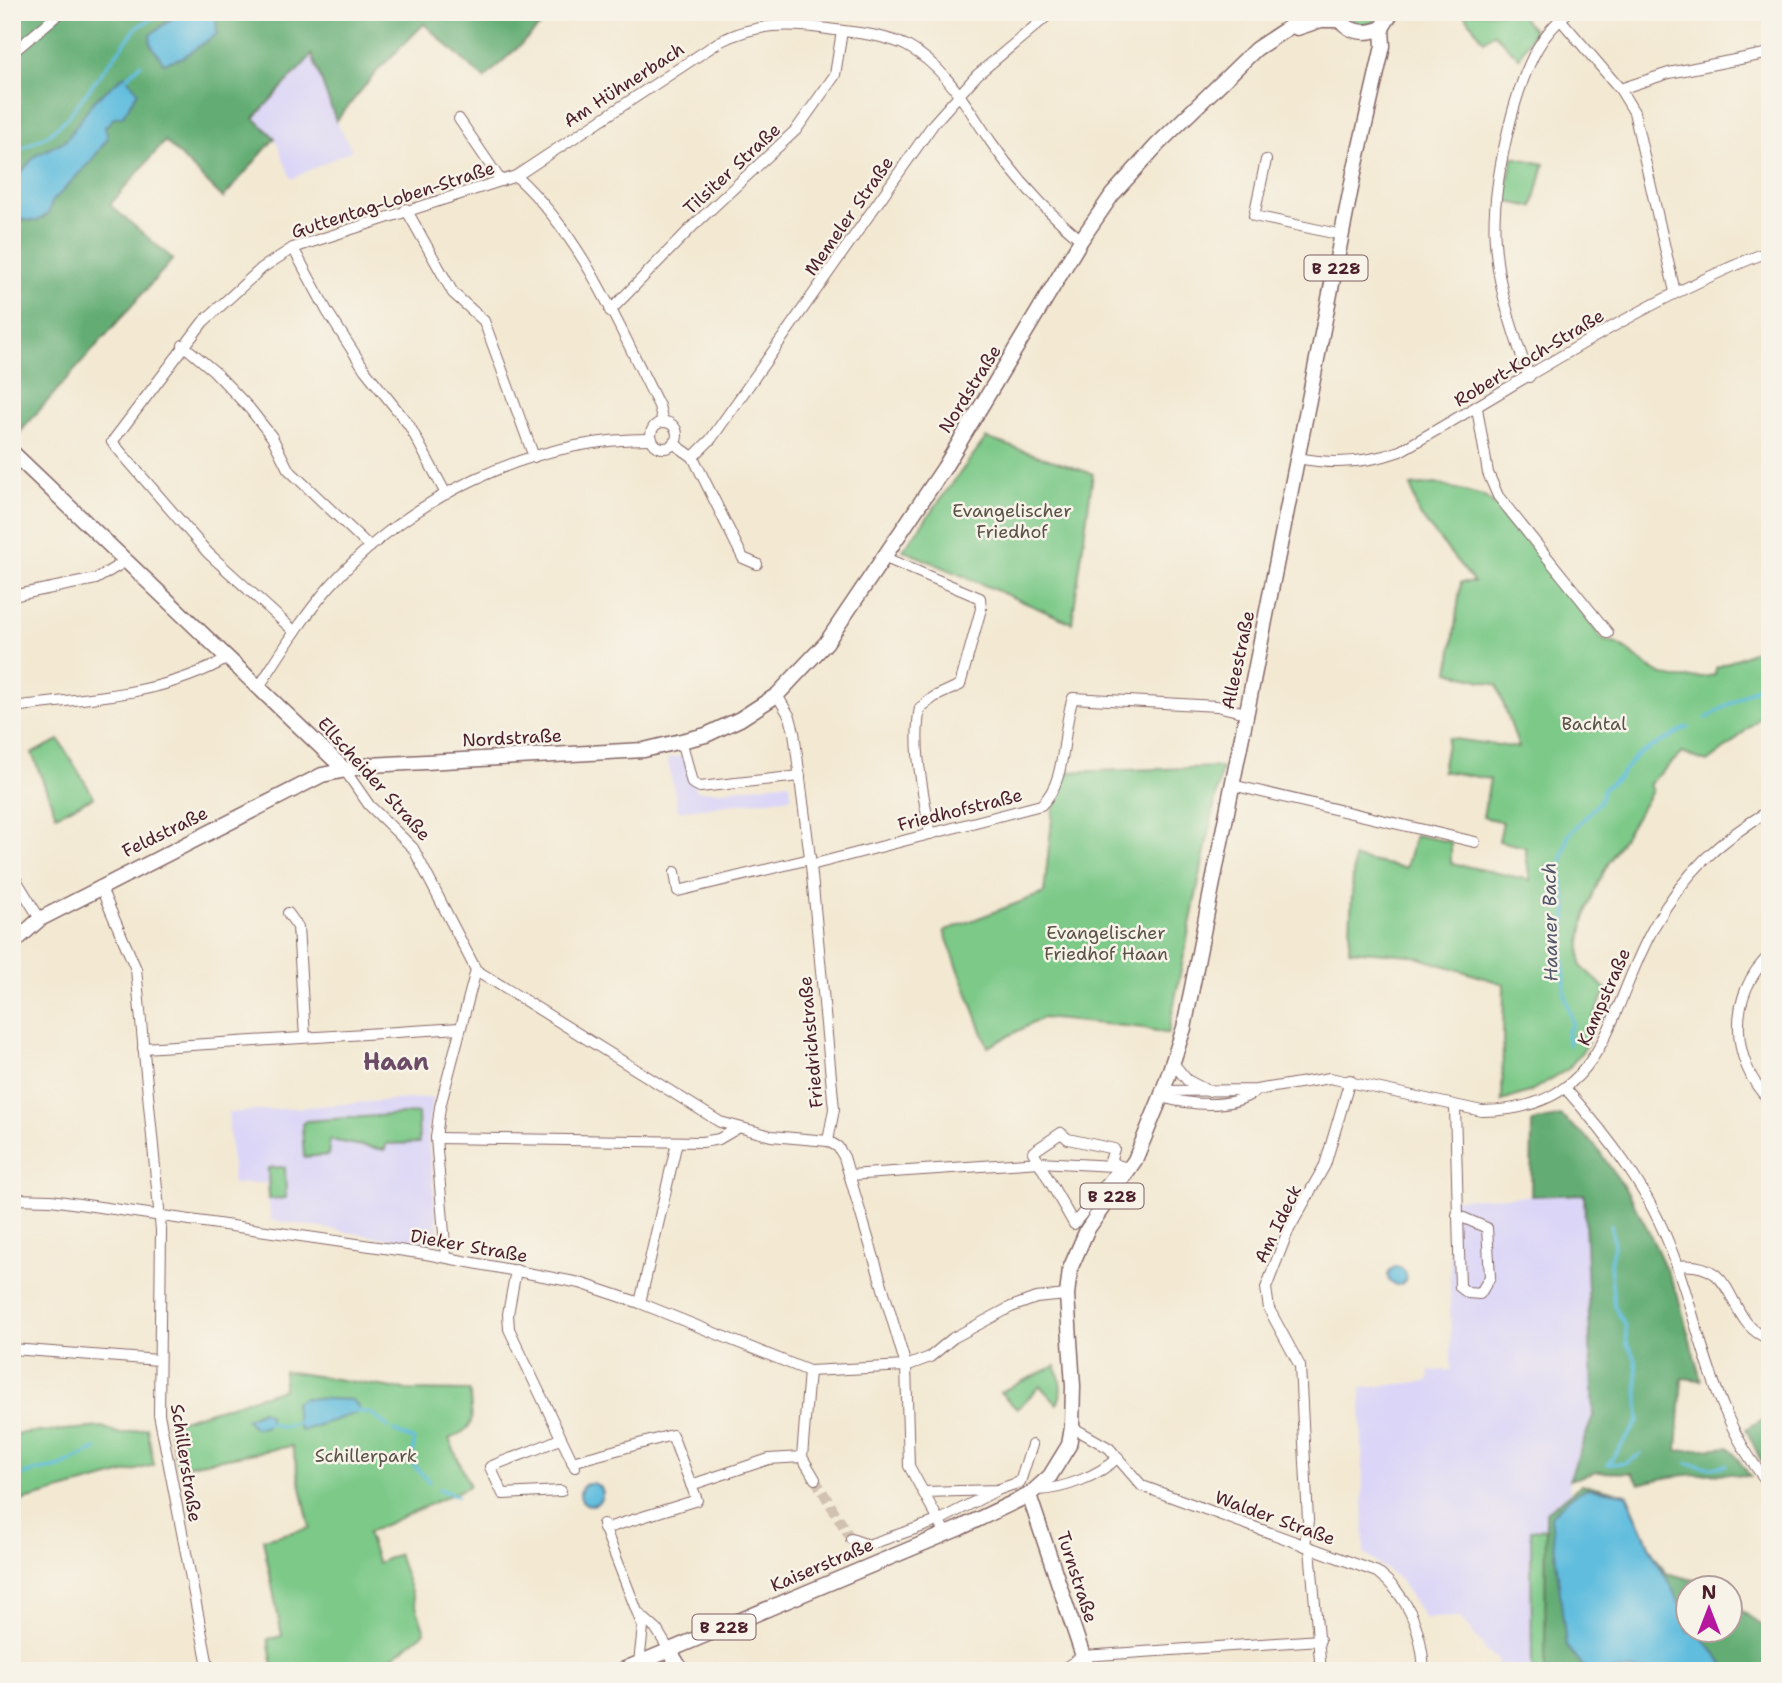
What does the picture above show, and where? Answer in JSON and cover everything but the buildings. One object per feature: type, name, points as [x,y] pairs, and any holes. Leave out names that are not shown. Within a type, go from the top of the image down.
[{"type":"main road","name":"Nordstraße","points":[[344,769],[644,750],[682,743],[732,724],[777,695],[821,649],[883,557],[989,397],[1082,240],[1112,195],[1144,158],[1241,63],[1276,34],[1312,12]]},
{"type":"main road","name":"B 228","points":[[1382,28],[1392,12]]},
{"type":"main road","name":"Nordstraße","points":[[1276,34],[1337,16]]},
{"type":"main road","points":[[1337,16],[1348,29],[1361,33],[1382,28]]},
{"type":"main road","name":"Alleestraße","points":[[1162,1094],[1186,1017],[1342,235],[1383,46],[1382,28]]},
{"type":"main road","name":"Alleestraße","points":[[1361,33],[1371,50],[1374,78]]},
{"type":"main road","name":"Ellscheider Straße","points":[[12,453],[344,769]]},
{"type":"main road","name":"Feldstraße","points":[[12,944],[40,919],[100,886],[316,777],[344,769]]},
{"type":"main road","name":"Kaiserstraße","points":[[620,1671],[942,1527],[1033,1493],[1062,1460],[1072,1427],[1073,1386],[1067,1295],[1070,1269],[1079,1243],[1126,1166],[1162,1094]]},
{"type":"main road","name":"Turnstraße","points":[[1033,1493],[1088,1671]]},
{"type":"main road","points":[[669,1650],[682,1671]]},
{"type":"street","points":[[12,53],[61,12]]},
{"type":"street","name":"Memeler Straße","points":[[693,457],[711,439],[934,123],[959,93],[1052,12]]},
{"type":"street","points":[[1529,377],[1506,310],[1495,240],[1495,209],[1507,146],[1524,82],[1537,48],[1564,16],[1620,89],[1634,112],[1675,292]]},
{"type":"street","name":"Am Hühnerbach","points":[[516,176],[620,105],[736,33],[776,25],[842,31],[885,38],[907,47],[927,60],[959,93],[992,143],[1030,192],[1082,240]]},
{"type":"street","name":"Tilsiter Straße","points":[[610,311],[694,225],[796,130],[835,75],[842,31]]},
{"type":"street","points":[[1620,89],[1669,74],[1770,53]]},
{"type":"street","points":[[459,119],[501,181]]},
{"type":"street","points":[[1266,160],[1254,216],[1342,235]]},
{"type":"street","points":[[516,176],[559,221],[583,257],[659,406],[663,422],[674,428],[673,443]]},
{"type":"street","name":"Guttentag-Loben-Straße","points":[[295,632],[208,552],[112,442],[183,345],[232,293],[293,248],[406,209],[516,176]]},
{"type":"street","points":[[406,209],[453,293],[484,321],[534,457]]},
{"type":"street","points":[[293,248],[327,311],[365,370],[410,425],[446,494]]},
{"type":"street","name":"Robert-Koch-Straße","points":[[1298,458],[1352,463],[1377,459],[1400,451],[1477,408],[1610,326],[1675,292],[1770,251]]},
{"type":"street","points":[[183,345],[214,371],[250,409],[272,437],[288,469],[369,547]]},
{"type":"street","points":[[1477,408],[1488,473],[1498,496],[1608,633]]},
{"type":"street","points":[[652,439],[654,426],[663,422]]},
{"type":"street","points":[[259,687],[295,632],[330,587],[369,547],[416,512],[446,494],[534,457],[593,441],[652,439],[662,447],[673,443]]},
{"type":"street","points":[[673,443],[693,457],[743,558],[757,564]]},
{"type":"street","points":[[883,557],[980,598],[981,609],[960,685],[934,696],[920,708],[919,750],[930,834]]},
{"type":"street","points":[[12,596],[96,579],[126,561]]},
{"type":"street","points":[[12,707],[144,691],[204,671],[228,657]]},
{"type":"street","name":"Friedrichstraße","points":[[777,695],[792,725],[811,862],[834,1109],[828,1141]]},
{"type":"street","name":"Friedhofstraße","points":[[675,872],[678,891],[1041,806],[1051,797],[1057,783],[1066,718],[1073,698],[1217,706],[1246,713]]},
{"type":"street","points":[[682,743],[692,783],[700,787],[800,776]]},
{"type":"street","name":"Ellscheider Straße","points":[[344,769],[369,805],[413,848],[476,970]]},
{"type":"street","points":[[1232,785],[1475,842]]},
{"type":"street","name":"Kampstraße","points":[[1162,1094],[1256,1090],[1310,1079],[1350,1080],[1455,1107],[1502,1111],[1540,1102],[1565,1088],[1586,1069],[1601,1048],[1643,947],[1685,878],[1713,849],[1770,810]]},
{"type":"street","points":[[12,873],[40,919]]},
{"type":"street","name":"Schillerstraße","points":[[100,886],[136,969],[158,1215],[159,1414],[209,1671]]},
{"type":"street","points":[[288,913],[298,927],[305,1037]]},
{"type":"street","points":[[1770,955],[1762,963],[1748,988],[1739,1027],[1743,1061],[1759,1091],[1770,1101]]},
{"type":"street","points":[[446,1257],[436,1138],[440,1107],[476,970],[720,1122],[736,1129],[771,1136],[828,1141],[838,1147],[844,1157],[906,1366],[909,1466],[942,1527]]},
{"type":"street","points":[[144,1048],[460,1028]]},
{"type":"street","points":[[1173,1063],[1187,1080],[1208,1091]]},
{"type":"street","name":"Am Ideck","points":[[1321,1671],[1320,1640],[1307,1548],[1302,1386],[1294,1350],[1266,1300],[1270,1273],[1288,1231],[1325,1165],[1350,1080]]},
{"type":"street","points":[[1565,1088],[1602,1129],[1631,1174],[1668,1242],[1710,1376],[1732,1430],[1770,1486]]},
{"type":"street","name":"Kampstraße","points":[[1162,1094],[1181,1102],[1227,1102],[1246,1098],[1256,1090]]},
{"type":"street","points":[[1455,1107],[1457,1215],[1460,1287],[1468,1293],[1480,1294],[1490,1277],[1487,1228],[1457,1215]]},
{"type":"street","points":[[436,1138],[677,1142],[719,1139],[736,1129]]},
{"type":"street","points":[[1061,1133],[1068,1139],[1114,1149],[1110,1161],[1126,1166],[1074,1224],[1034,1152],[1061,1133]]},
{"type":"street","points":[[640,1303],[677,1142]]},
{"type":"street","points":[[849,1175],[1040,1162],[1126,1166]]},
{"type":"street","name":"Dieker Straße","points":[[12,1199],[51,1200],[158,1215],[446,1257],[516,1270],[580,1283],[640,1303],[809,1371],[906,1366]]},
{"type":"street","points":[[1677,1266],[1697,1264],[1717,1274],[1751,1327],[1770,1339]]},
{"type":"street","points":[[516,1270],[508,1314],[509,1329],[574,1464],[672,1435],[697,1500],[603,1526],[638,1612],[643,1634],[639,1663]]},
{"type":"street","points":[[906,1366],[930,1357],[953,1339],[1011,1307],[1035,1298],[1067,1295]]},
{"type":"street","points":[[12,1349],[159,1360]]},
{"type":"street","points":[[809,1371],[802,1457],[815,1479]]},
{"type":"street","name":"Walder Straße","points":[[1072,1427],[1096,1438],[1118,1457],[1142,1486],[1307,1548],[1365,1565],[1389,1581],[1402,1597],[1418,1629],[1424,1671]]},
{"type":"street","points":[[561,1438],[536,1452],[524,1452],[490,1467],[503,1494],[561,1491]]},
{"type":"street","points":[[851,1539],[868,1545],[942,1527],[997,1490],[1020,1482],[1032,1445]]},
{"type":"street","points":[[691,1485],[769,1460],[802,1457]]},
{"type":"street","name":"Kaiserstraße","points":[[1033,1493],[1056,1489],[1109,1466],[1118,1457]]},
{"type":"street","points":[[924,1492],[997,1490]]},
{"type":"street","points":[[638,1612],[657,1630],[669,1650]]},
{"type":"street","points":[[1060,1671],[1083,1656],[1320,1640]]},
{"type":"shaded area","points":[[312,55],[336,121],[352,150],[291,179],[275,138],[254,118]]},
{"type":"shaded area","points":[[682,756],[697,791],[790,782],[792,797],[678,811],[667,758]]},
{"type":"shaded area","points":[[433,1097],[427,1130],[438,1235],[429,1245],[271,1220],[266,1183],[233,1184],[228,1113]]},
{"type":"shaded area","points":[[1584,1194],[1593,1415],[1569,1480],[1570,1493],[1546,1513],[1545,1671],[1492,1671],[1499,1660],[1485,1651],[1460,1617],[1425,1618],[1399,1579],[1364,1554],[1361,1388],[1429,1381],[1430,1371],[1451,1370],[1449,1199]]},
{"type":"green space","points":[[12,12],[555,12],[484,79],[424,24],[378,70],[336,121],[312,55],[254,118],[275,138],[223,198],[165,141],[110,205],[173,259],[21,431],[12,460]]},
{"type":"green space","points":[[1344,12],[1383,12],[1371,24],[1357,24]]},
{"type":"green space","points":[[1518,12],[1534,31],[1519,58],[1494,33],[1484,41],[1463,13]]},
{"type":"green space","points":[[1513,157],[1544,164],[1533,207],[1504,201]]},
{"type":"green space","name":"Evangelischer Friedhof","points":[[986,438],[1093,474],[1072,623],[903,550]]},
{"type":"green space","name":"Bachtal","points":[[1437,484],[1483,496],[1507,514],[1603,640],[1625,648],[1661,674],[1684,678],[1715,675],[1716,668],[1770,644],[1770,708],[1707,762],[1682,753],[1649,784],[1652,791],[1602,874],[1585,918],[1581,942],[1581,966],[1606,989],[1592,1021],[1587,1045],[1568,1069],[1529,1092],[1502,1101],[1504,984],[1410,955],[1349,950],[1354,858],[1406,868],[1415,835],[1451,842],[1451,863],[1530,880],[1525,847],[1499,841],[1503,822],[1483,817],[1490,779],[1442,771],[1448,738],[1519,748],[1497,685],[1449,672],[1461,582],[1474,582],[1418,513],[1411,486]]},
{"type":"green space","points":[[59,740],[94,797],[56,815],[32,753]]},
{"type":"green space","name":"Evangelischer Friedhof Haan","points":[[1222,767],[1168,1034],[1144,1028],[1042,1018],[988,1047],[944,931],[1044,893],[1053,810],[1065,772]]},
{"type":"green space","points":[[418,1113],[419,1143],[386,1144],[385,1150],[330,1140],[328,1155],[304,1157],[302,1124],[306,1121]]},
{"type":"green space","points":[[1561,1116],[1594,1144],[1628,1193],[1677,1293],[1701,1380],[1682,1378],[1677,1451],[1729,1447],[1750,1476],[1694,1474],[1639,1484],[1632,1473],[1597,1472],[1569,1480],[1593,1416],[1584,1194],[1531,1196],[1532,1122]]},
{"type":"green space","points":[[285,1167],[286,1198],[269,1199],[268,1168]]},
{"type":"green space","points":[[1055,1366],[1060,1385],[1057,1404],[1040,1386],[1017,1409],[1000,1392]]},
{"type":"green space","name":"Schillerpark","points":[[284,1371],[406,1390],[470,1391],[472,1416],[469,1426],[449,1439],[470,1486],[367,1533],[378,1563],[398,1554],[425,1632],[389,1660],[388,1671],[274,1671],[268,1639],[282,1636],[263,1539],[310,1528],[292,1446],[178,1467],[168,1424],[284,1389]]},
{"type":"green space","points":[[1770,1415],[1770,1472],[1762,1463],[1746,1429]]},
{"type":"green space","points":[[102,1427],[120,1434],[147,1428],[154,1465],[21,1501],[19,1539],[12,1541],[12,1434]]},
{"type":"green space","points":[[1582,1484],[1627,1494],[1650,1548],[1666,1573],[1674,1575],[1674,1644],[1744,1644],[1744,1613],[1770,1631],[1770,1671],[1545,1671],[1546,1512]]},
{"type":"green space","points":[[1546,1529],[1545,1671],[1532,1671],[1531,1530]]},
{"type":"water","points":[[188,12],[216,12],[217,34],[183,57],[164,63],[151,45],[150,35],[174,17]]},
{"type":"water","points":[[125,75],[138,92],[122,117],[115,117],[105,127],[108,138],[91,161],[52,202],[48,214],[37,221],[23,220],[12,209],[12,183],[35,156],[66,140],[94,101]]},
{"type":"water","points":[[1397,1267],[1403,1270],[1406,1276],[1403,1282],[1397,1285],[1391,1282],[1388,1276],[1391,1270]]},
{"type":"water","points":[[303,1398],[352,1400],[359,1407],[356,1413],[301,1431],[295,1403]]},
{"type":"water","points":[[262,1411],[269,1415],[269,1422],[265,1427],[254,1428],[246,1419]]},
{"type":"water","points":[[591,1483],[599,1486],[602,1494],[599,1502],[591,1505],[583,1502],[580,1494],[583,1486]]},
{"type":"water","points":[[1587,1488],[1626,1494],[1650,1548],[1674,1592],[1674,1644],[1708,1644],[1730,1671],[1586,1671],[1566,1645],[1551,1516],[1570,1497]]},
{"type":"waterway","points":[[12,157],[15,152],[48,135],[67,118],[137,27],[164,12]]},
{"type":"waterway","points":[[125,79],[141,64]]},
{"type":"waterway","name":"Haaner Bach","points":[[1707,718],[1770,679]]},
{"type":"waterway","name":"Haaner Bach","points":[[1569,1045],[1567,1032],[1573,1024],[1565,995],[1563,942],[1567,910],[1560,867],[1568,836],[1600,801],[1604,788],[1618,778],[1636,756],[1688,727]]},
{"type":"waterway","name":"Haaner Bach","points":[[1608,1464],[1639,1421],[1636,1360],[1627,1344],[1625,1324],[1614,1306],[1610,1263],[1614,1246],[1611,1225]]},
{"type":"waterway","points":[[354,1411],[371,1413],[388,1427]]},
{"type":"waterway","points":[[266,1422],[283,1427],[298,1422]]},
{"type":"waterway","points":[[394,1431],[414,1440],[412,1463],[429,1482]]},
{"type":"waterway","points":[[12,1479],[34,1471],[59,1467],[96,1449]]},
{"type":"waterway","points":[[1608,1464],[1626,1463],[1641,1454]]},
{"type":"waterway","points":[[1687,1463],[1712,1468],[1726,1465]]},
{"type":"waterway","points":[[439,1489],[457,1496]]},
{"type":"tunnel","points":[[815,1479],[851,1539]]},
{"type":"district","name":"Haan","points":[[396,1062]]}]
